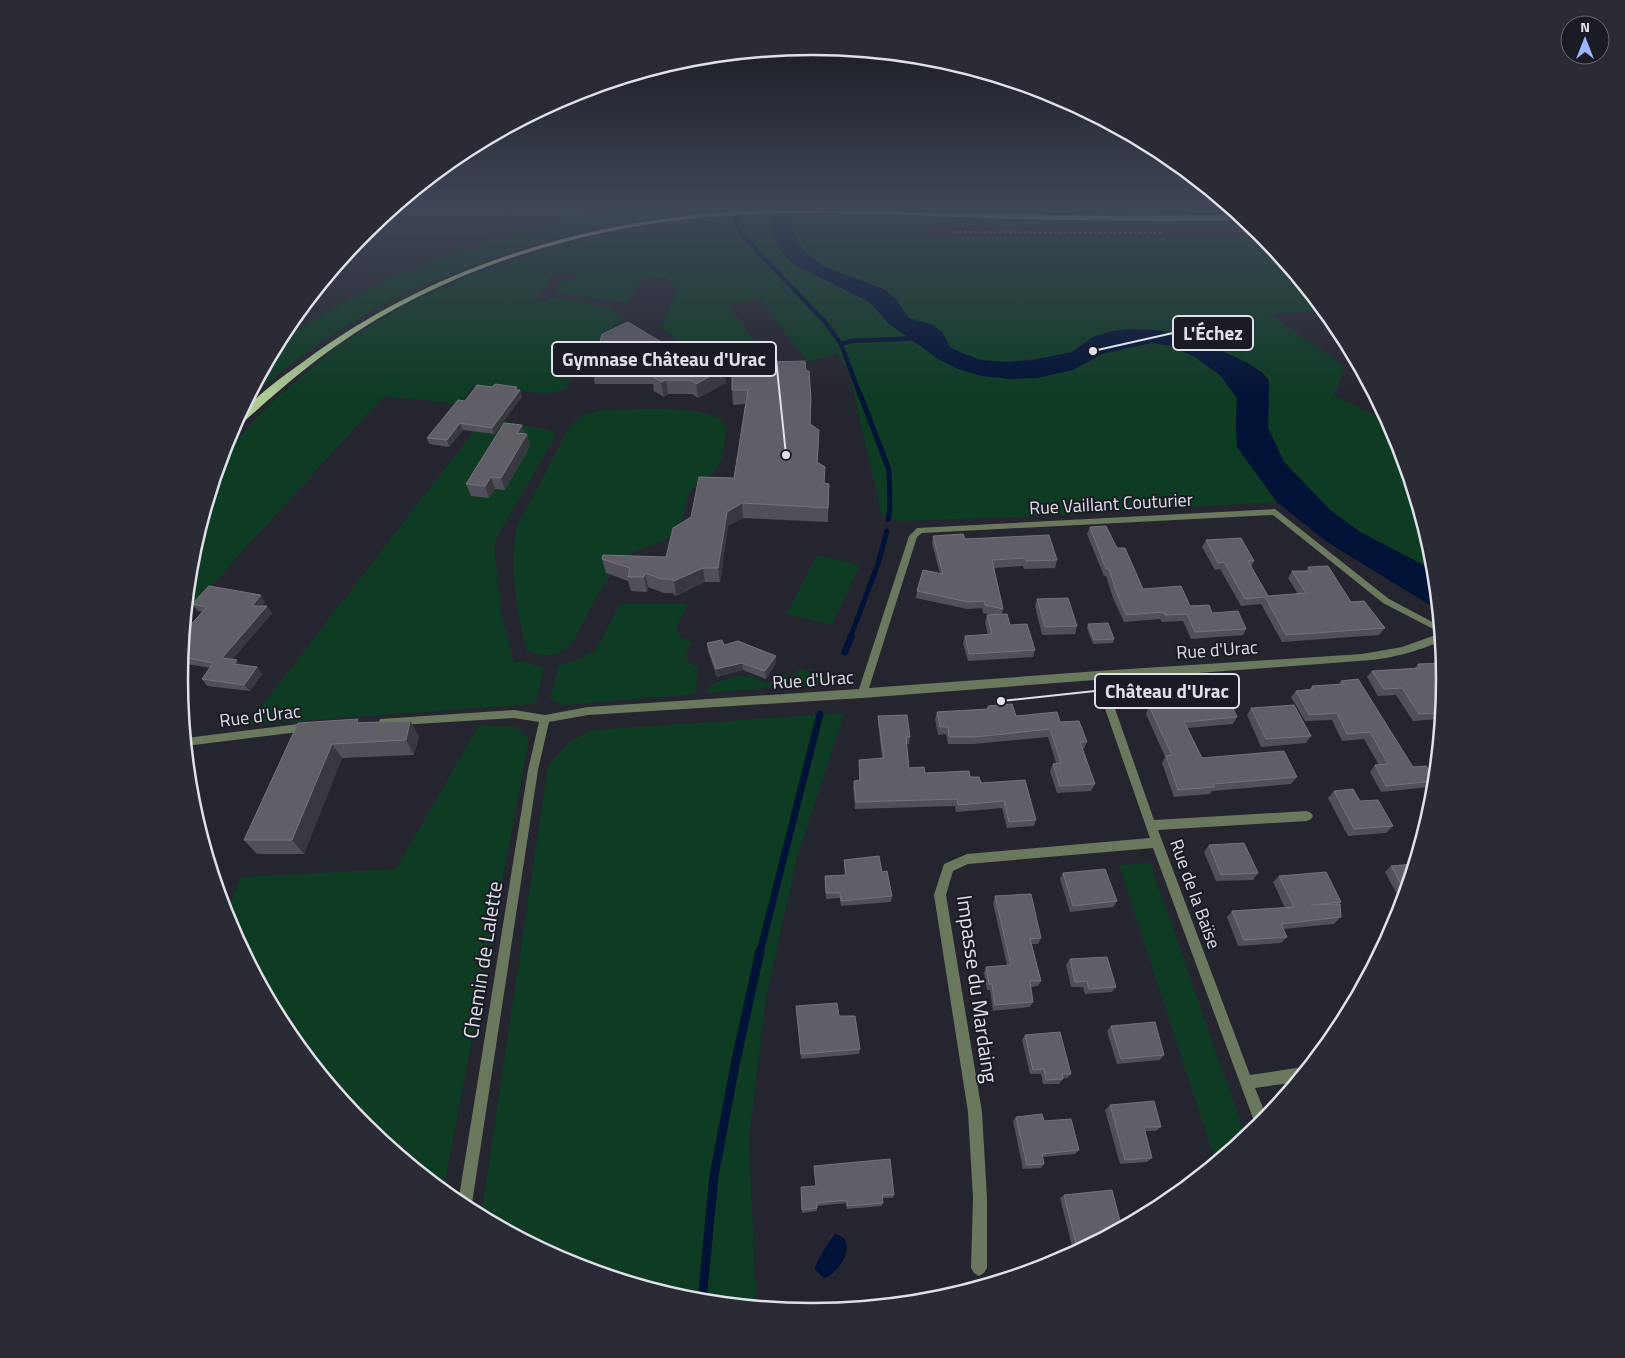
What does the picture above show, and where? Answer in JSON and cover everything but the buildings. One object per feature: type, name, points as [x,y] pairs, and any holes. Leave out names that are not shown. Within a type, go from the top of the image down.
[{"type":"main road","points":[[249,412],[281,381],[315,354],[351,330],[398,303],[475,269]]},
{"type":"street","name":"Rue Vaillant Couturier","points":[[862,694],[913,536],[920,530],[1275,512],[1386,600],[1434,627]]},
{"type":"street","name":"Rue d'Urac","points":[[375,723],[514,714],[545,719],[588,711],[862,694],[1098,675],[1370,657],[1387,655],[1425,645],[1435,640]]},
{"type":"street","name":"Rue de la Baïse","points":[[1098,675],[1157,843],[1259,1115]]},
{"type":"street","name":"Chemin de Lalette","points":[[466,1198],[533,770],[545,719]]},
{"type":"street","name":"Rue d'Urac","points":[[192,741],[315,727]]},
{"type":"street","points":[[1151,825],[1307,816]]},
{"type":"street","name":"Impasse du Mardaing","points":[[980,1268],[980,1198],[975,1112],[940,895],[948,868],[967,859],[1157,843]]},
{"type":"street","points":[[1246,1082],[1294,1075]]},
{"type":"green space","points":[[412,269],[463,269],[384,304],[335,333],[288,366],[259,392],[294,332],[385,280]]},
{"type":"green space","points":[[489,269],[804,269],[871,303],[888,323],[958,369],[1011,379],[1073,370],[1102,354],[1151,343],[1170,346],[1193,356],[1220,375],[1237,398],[1237,447],[1277,502],[1046,516],[900,521],[882,515],[848,369],[837,354],[808,362],[760,299],[728,305],[760,348],[742,357],[728,360],[707,356],[687,346],[660,328],[678,289],[666,278],[644,276],[626,303],[554,292],[562,280],[574,281],[578,275],[554,273],[534,301],[547,302],[551,297],[609,308],[614,310],[621,318],[615,327],[605,331],[565,389],[544,393],[472,386],[462,404],[384,396],[193,605],[200,557],[210,517],[235,441],[270,404],[340,344],[411,302]]},
{"type":"green space","points":[[832,269],[1283,269],[1316,311],[1268,314],[1345,366],[1334,395],[1379,417],[1403,478],[1415,517],[1426,567],[1360,532],[1330,510],[1284,462],[1268,428],[1269,381],[1263,373],[1246,362],[1209,345],[1093,337],[1072,352],[1055,356],[1007,362],[981,360],[950,347],[942,332],[909,318],[896,299],[884,289]]},
{"type":"green space","points":[[662,409],[695,411],[709,414],[719,419],[727,427],[721,459],[716,470],[691,490],[680,525],[672,535],[661,542],[635,551],[624,559],[602,588],[571,644],[556,654],[540,655],[527,651],[517,605],[513,555],[518,524],[569,428],[582,415],[602,410]]},
{"type":"green space","points":[[502,421],[549,430],[554,433],[555,437],[494,542],[500,608],[514,663],[522,661],[544,668],[537,699],[532,704],[247,725],[474,431]]},
{"type":"green space","points":[[817,555],[860,565],[832,625],[787,614]]},
{"type":"green space","points":[[620,604],[687,604],[676,629],[681,638],[694,643],[688,649],[686,655],[687,661],[697,667],[696,694],[563,705],[550,699],[559,665],[579,659],[596,650]]},
{"type":"green space","points":[[799,668],[837,682],[706,693],[711,686],[728,678],[748,676],[768,684],[778,673],[795,677]]},
{"type":"green space","points":[[844,713],[797,857],[766,998],[749,1138],[756,1300],[691,1291],[651,1282],[612,1270],[574,1256],[537,1239],[482,1208],[548,766],[569,742],[591,730]]},
{"type":"green space","points":[[479,725],[516,727],[529,740],[445,1182],[401,1148],[371,1120],[317,1059],[272,991],[253,955],[230,903],[241,877],[396,869]]},
{"type":"green space","points":[[1150,863],[1243,1130],[1214,1156],[1119,865]]},
{"type":"water","points":[[804,269],[832,269],[884,289],[896,299],[909,318],[933,325],[942,332],[950,347],[981,360],[1007,362],[1033,360],[1072,352],[1093,337],[1112,331],[1131,329],[1157,330],[1178,335],[1209,345],[1246,362],[1263,373],[1269,381],[1268,428],[1284,462],[1330,510],[1360,532],[1426,567],[1432,606],[1327,542],[1277,502],[1237,447],[1237,398],[1220,375],[1193,356],[1170,346],[1151,343],[1102,354],[1073,370],[1037,378],[1011,379],[982,376],[958,369],[938,359],[888,323],[871,303]]},
{"type":"water","points":[[835,1234],[842,1237],[846,1242],[847,1249],[841,1264],[824,1278],[815,1269],[816,1265]]},
{"type":"waterway","points":[[775,269],[825,322],[841,344]]},
{"type":"waterway","points":[[841,344],[851,341],[920,338]]},
{"type":"waterway","points":[[841,344],[860,395]]},
{"type":"waterway","points":[[860,394],[889,470],[890,507],[888,520]]},
{"type":"waterway","points":[[850,638],[878,564],[887,531]]},
{"type":"waterway","points":[[845,652],[851,637]]},
{"type":"waterway","points":[[760,952],[820,714]]},
{"type":"waterway","points":[[703,1293],[714,1176],[736,1060],[760,951]]},
{"type":"place","name":"L'Échez","points":[[1093,351]]},
{"type":"place","name":"Gymnase Château d'Urac","points":[[786,455]]},
{"type":"place","name":"Château d'Urac","points":[[1001,701]]}]
